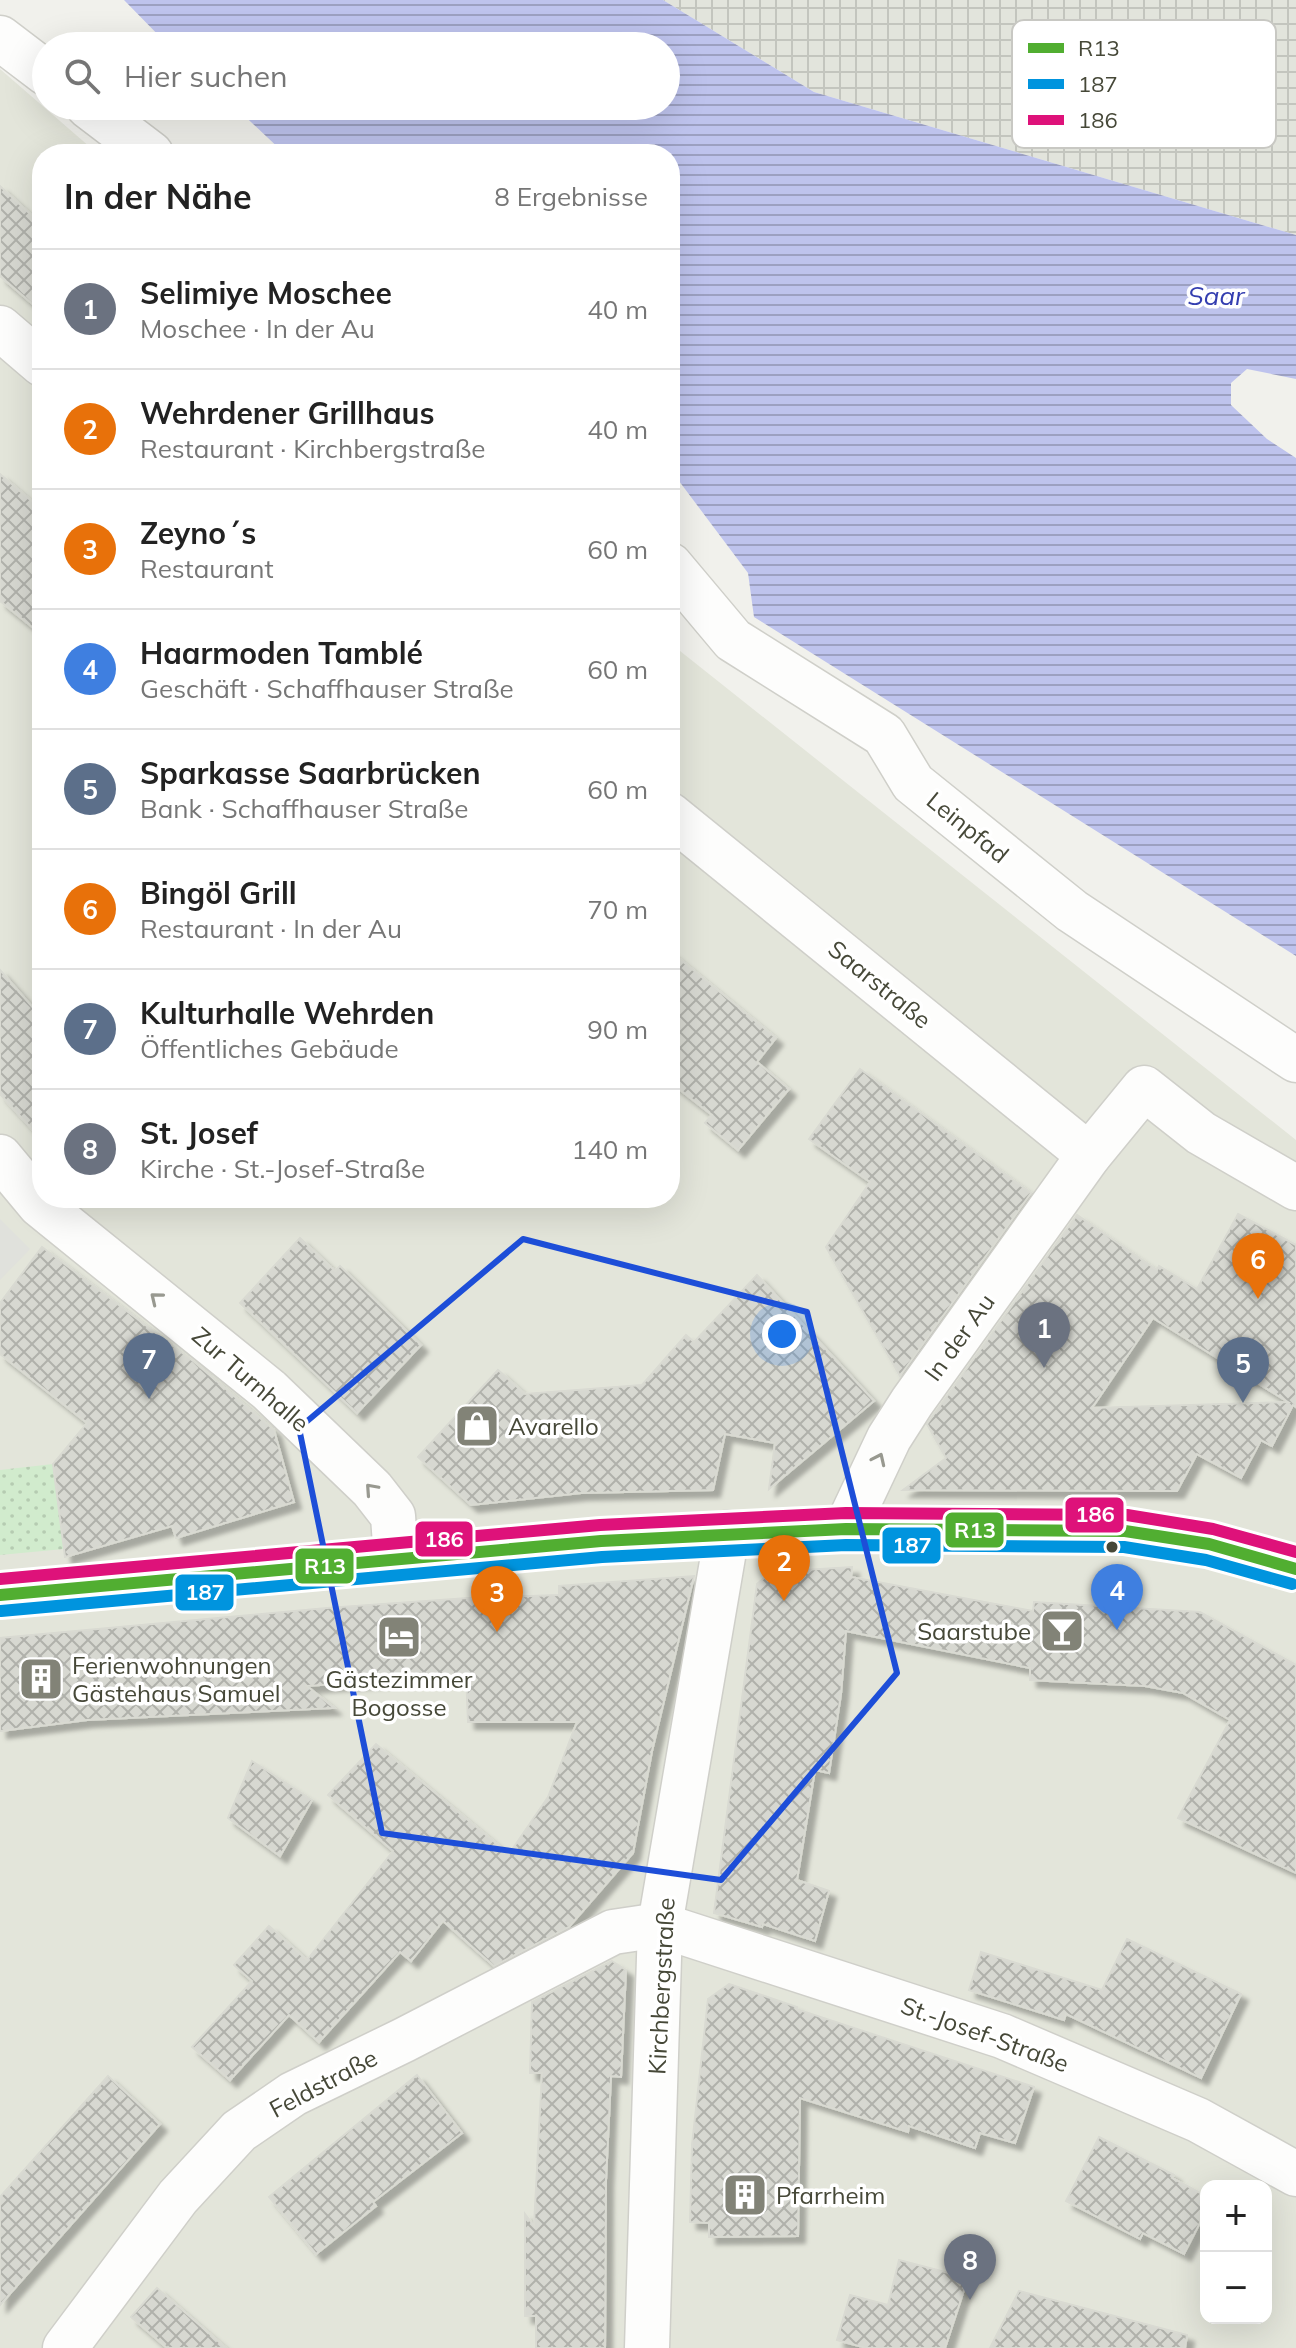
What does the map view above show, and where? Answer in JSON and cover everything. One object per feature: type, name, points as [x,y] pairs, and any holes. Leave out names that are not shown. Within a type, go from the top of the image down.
[{"type":"street","points":[[0,38],[32,62]]},
{"type":"street","points":[[106,120],[138,144]]},
{"type":"street","points":[[0,328],[32,355]]},
{"type":"street","name":"Leinpfad","points":[[680,577],[733,640],[884,735],[913,783],[1072,911],[1296,1060]]},
{"type":"street","name":"Saarstraße","points":[[680,823],[1089,1155]]},
{"type":"street","name":"In der Au","points":[[846,1529],[889,1438],[912,1402],[1089,1155],[1144,1088],[1201,1133],[1296,1188]]},
{"type":"street","name":"Zur Turnhalle","points":[[0,1157],[32,1195]]},
{"type":"street","name":"Zur Turnhalle","points":[[44,1208],[269,1390],[372,1489],[393,1516],[396,1559]]},
{"type":"street","points":[[0,1595],[601,1541],[846,1529],[1125,1531],[1209,1544],[1296,1569]]},
{"type":"street","name":"Kirchbergstraße","points":[[647,2348],[660,1925],[727,1533]]},
{"type":"street","name":"St.-Josef-Straße","points":[[660,1925],[1002,2036],[1198,2120],[1296,2174]]},
{"type":"street","name":"Feldstraße","points":[[65,2348],[178,2197],[239,2131],[293,2094],[613,1932],[660,1925]]},
{"type":"highlighted area","points":[[523,1239],[807,1312],[897,1673],[721,1880],[382,1833],[299,1428]]},
{"type":"shaded area","points":[[663,0],[1296,0],[1296,235],[814,92]]},
{"type":"shaded area","points":[[0,69],[32,97],[32,120],[59,120],[86,144],[32,144],[32,1208],[680,1208],[680,651],[1296,1140],[1296,2348],[0,2348]]},
{"type":"shaded area","points":[[0,1219],[30,1249],[0,1280]]},
{"type":"green space","points":[[53,1464],[64,1549],[0,1555],[0,1470]]},
{"type":"water","name":"Saar","points":[[124,0],[663,0],[814,92],[1296,235],[1296,379],[1247,369],[1231,383],[1231,405],[1267,439],[1296,458],[1296,956],[754,617],[748,573],[680,482],[680,144],[274,144],[249,120],[680,120],[680,32],[155,32]]},
{"type":"building","points":[[0,186],[32,216],[32,303],[0,276]]},
{"type":"building","points":[[0,474],[32,501],[32,627],[0,601]]},
{"type":"building","points":[[680,959],[776,1038],[757,1062],[789,1089],[738,1150],[705,1123],[712,1115],[680,1090]]},
{"type":"building","points":[[0,970],[32,1007],[32,1129],[0,1094]]},
{"type":"building","points":[[860,1069],[1031,1193],[900,1376],[826,1247],[870,1182],[809,1139]]},
{"type":"building","points":[[1238,1214],[1296,1245],[1296,1407],[1293,1405],[1272,1446],[1261,1440],[1241,1478],[1197,1454],[1177,1491],[903,1490],[946,1458],[927,1424],[1077,1215],[1157,1270],[1159,1266],[1197,1289]],"holes":[[[1153,1318],[1288,1402],[1092,1408]]]},
{"type":"building","points":[[300,1238],[335,1271],[340,1266],[421,1345],[357,1413],[240,1303]]},
{"type":"building","points":[[42,1247],[193,1361],[274,1430],[294,1502],[176,1538],[172,1526],[65,1557],[53,1464],[87,1423],[0,1354],[0,1303]]},
{"type":"building","points":[[757,1275],[874,1401],[769,1489],[775,1443],[725,1434],[713,1490],[581,1493],[471,1505],[418,1457],[498,1370],[525,1394],[642,1385],[686,1335],[694,1342]]},
{"type":"building","points":[[852,1567],[851,1577],[1033,1611],[1034,1602],[1200,1612],[1296,1665],[1296,1873],[1178,1818],[1230,1720],[1183,1693],[1145,1686],[1030,1680],[1030,1668],[846,1631],[841,1694],[829,1773],[815,1770],[797,1880],[829,1891],[815,1941],[763,1924],[762,1927],[714,1913],[757,1584],[771,1572]]},
{"type":"building","points":[[694,1576],[652,1751],[633,1853],[569,1927],[494,1966],[443,1921],[411,1961],[400,1952],[319,2042],[289,2015],[230,2080],[192,2047],[252,1981],[234,1965],[269,1926],[307,1960],[393,1851],[328,1795],[376,1744],[509,1854],[548,1797],[577,1722],[468,1722],[466,1674],[307,1686],[334,1708],[87,1720],[0,1731],[0,1638],[327,1608],[559,1595],[559,1586]]},
{"type":"building","points":[[252,1761],[312,1800],[280,1856],[228,1818]]},
{"type":"building","points":[[1127,1939],[1241,1994],[1201,2078],[1066,2014],[1064,2020],[969,1990],[981,1952],[1102,1990]]},
{"type":"building","points":[[612,1961],[626,1970],[621,2077],[611,2076],[606,2180],[605,2348],[536,2348],[536,2316],[525,2316],[525,2214],[534,2226],[542,2073],[530,2073],[532,2002]]},
{"type":"building","points":[[729,1984],[1034,2087],[1015,2143],[980,2133],[975,2148],[909,2126],[908,2132],[800,2098],[798,2236],[709,2237],[709,2223],[690,2222],[692,2145],[708,1999]]},
{"type":"building","points":[[417,2075],[462,2133],[373,2202],[376,2206],[316,2254],[269,2197]]},
{"type":"building","points":[[108,2076],[160,2124],[0,2305],[0,2197]]},
{"type":"building","points":[[1099,2137],[1174,2175],[1172,2178],[1200,2193],[1200,2223],[1184,2254],[1143,2233],[1140,2239],[1066,2201]]},
{"type":"building","points":[[899,2260],[968,2278],[945,2348],[866,2348],[837,2340],[850,2295],[888,2305]]},
{"type":"building","points":[[157,2288],[226,2348],[167,2348],[131,2317]]},
{"type":"building","points":[[1019,2291],[1187,2335],[1185,2348],[990,2348]]},
{"type":"transit line","name":"186","points":[[0,1579],[600,1525],[846,1513],[1127,1515],[1213,1529],[1296,1552]]},
{"type":"transit line","name":"R13","points":[[0,1595],[601,1541],[846,1529],[1125,1531],[1209,1544],[1296,1569]]},
{"type":"transit line","name":"187","points":[[1,1611],[602,1557],[846,1545],[1124,1547],[1206,1560],[1292,1584]]},
{"type":"place","name":"Bingöl Grill","points":[[1258,1299]]},
{"type":"place","name":"Selimiye Moschee","points":[[1044,1368]]},
{"type":"place","name":"Kulturhalle Wehrden","points":[[149,1399]]},
{"type":"place","name":"Sparkasse Saarbrücken","points":[[1243,1403]]},
{"type":"place","name":"Avarello","points":[[477,1426]]},
{"type":"place","name":"Wehrdener Grillhaus","points":[[784,1601]]},
{"type":"place","name":"Haarmoden Tamblé","points":[[1117,1630]]},
{"type":"place","name":"Saarstube","points":[[1062,1631]]},
{"type":"place","name":"Zeyno´s","points":[[497,1632]]},
{"type":"place","name":"Gästezimmer Bogosse","points":[[399,1637]]},
{"type":"place","name":"Ferienwohnungen Gästehaus Samuel","points":[[41,1679]]},
{"type":"place","name":"Pfarrheim","points":[[745,2195]]},
{"type":"place","name":"St. Josef","points":[[970,2300]]}]
